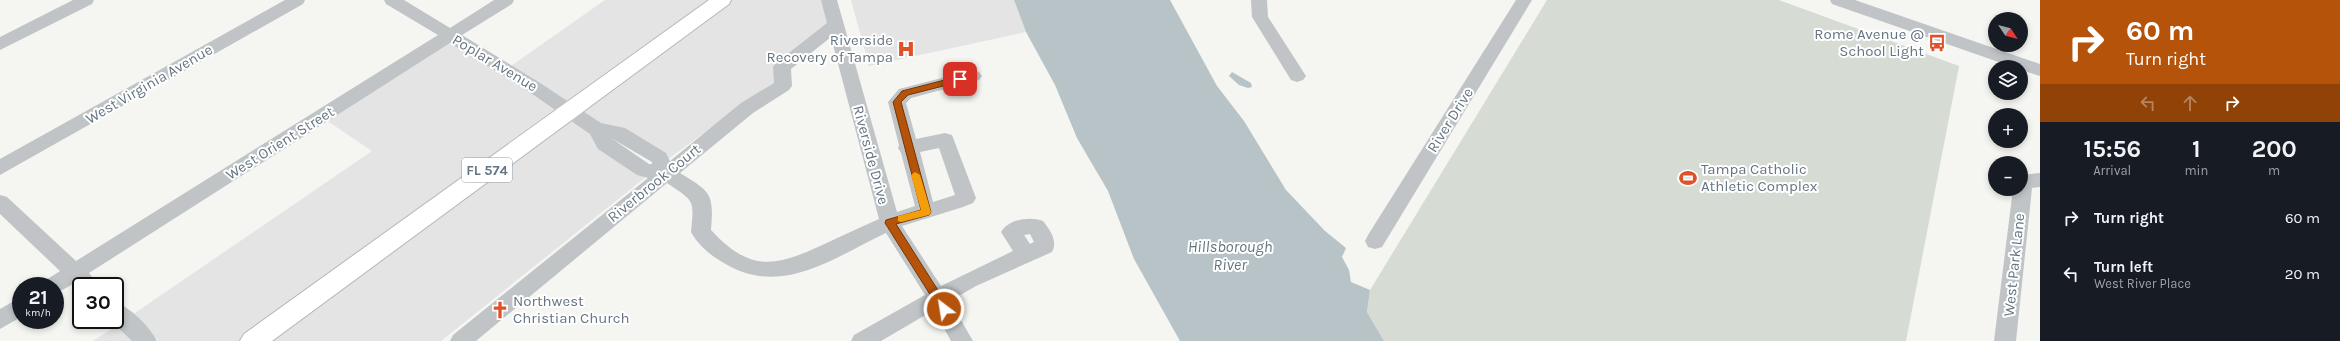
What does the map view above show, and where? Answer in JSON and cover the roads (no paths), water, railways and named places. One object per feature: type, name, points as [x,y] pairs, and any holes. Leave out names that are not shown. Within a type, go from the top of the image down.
[{"type":"main road","name":"FL 574","points":[[253,341],[722,0]]},
{"type":"street","points":[[0,44],[86,0]]},
{"type":"street","name":"West Virginia Avenue","points":[[0,168],[297,0]]},
{"type":"street","name":"Poplar Avenue","points":[[392,0],[570,110],[596,129],[605,144],[644,170],[666,173],[697,193],[702,205],[701,232],[714,247],[739,262],[760,270],[780,270],[804,262],[890,223],[966,198],[945,140],[907,148]]},
{"type":"street","name":"West Orient Street","points":[[85,277],[506,0]]},
{"type":"street","name":"Riverside Drive","points":[[829,0],[890,223],[938,298],[962,341]]},
{"type":"street","name":"River Drive","points":[[1375,241],[1524,0]]},
{"type":"street","points":[[1838,0],[2040,70]]},
{"type":"street","points":[[1261,1],[1260,17],[1298,76]]},
{"type":"street","name":"Riverbrook Court","points":[[461,341],[666,173],[748,108],[783,86],[782,67],[836,24]]},
{"type":"street","points":[[926,212],[907,148],[897,102],[905,93],[973,76]]},
{"type":"street","name":"West Park Lane","points":[[2005,341],[2023,182],[2040,180]]},
{"type":"street","points":[[0,202],[80,277]]},
{"type":"street","points":[[862,341],[968,280],[1026,255]]},
{"type":"street","points":[[0,320],[12,312]]},
{"type":"street","points":[[124,320],[146,341]]},
{"type":"water","name":"Hillsborough River","points":[[1014,0],[1170,0],[1217,86],[1244,121],[1286,190],[1325,231],[1346,248],[1342,257],[1349,270],[1351,282],[1370,290],[1367,312],[1384,341],[1180,341],[1134,259],[1108,191],[1077,138],[1055,85],[1026,32]]},
{"type":"water","points":[[1232,72],[1251,83],[1252,87],[1248,88],[1239,85],[1229,76]]},
{"type":"place","name":"Rome Avenue @ School Light","points":[[1937,43]]},
{"type":"place","name":"Riverside Recovery of Tampa","points":[[906,49]]},
{"type":"place","name":"Tampa Catholic Athletic Complex","points":[[1688,178]]},
{"type":"place","name":"Northwest Christian Church","points":[[500,310]]}]
